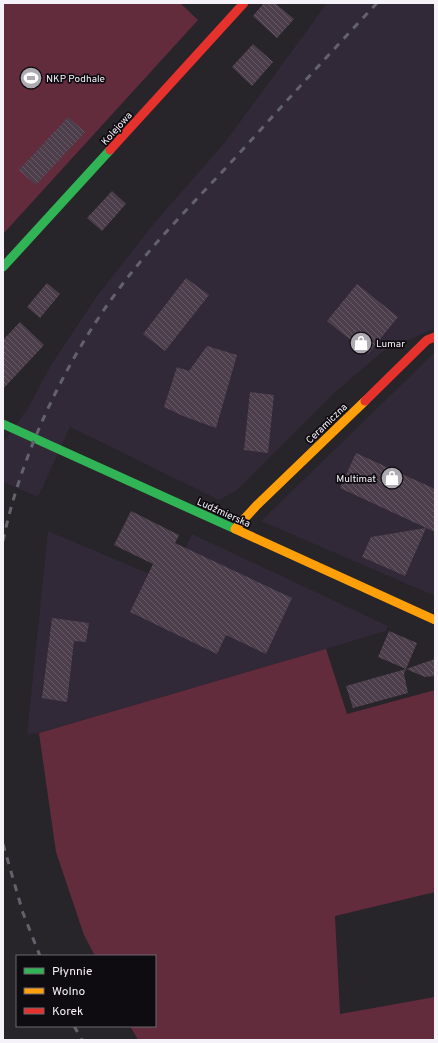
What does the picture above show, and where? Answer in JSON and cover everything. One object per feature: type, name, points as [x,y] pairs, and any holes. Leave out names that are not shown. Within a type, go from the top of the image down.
[{"type":"street","name":"Kolejowa","points":[[3,267],[244,3]]},
{"type":"street","name":"Ceramiczna","points":[[235,529],[257,505],[427,340],[435,337]]},
{"type":"street","name":"Ludźmierska","points":[[3,424],[435,620]]},
{"type":"shaded area","points":[[3,3],[180,3],[198,20],[3,234]]},
{"type":"shaded area","points":[[327,3],[435,3],[435,328],[382,352],[332,395],[237,490],[219,500],[70,427],[38,497],[3,482],[3,443],[28,408],[51,365],[97,296],[156,221],[226,141]]},
{"type":"shaded area","points":[[435,352],[435,596],[261,521]]},
{"type":"shaded area","points":[[48,531],[169,582],[192,534],[388,626],[386,631],[326,649],[39,733],[27,734]]},
{"type":"shaded area","points":[[326,649],[347,714],[435,690],[435,892],[335,916],[340,1014],[435,997],[435,1040],[138,1040],[131,1027],[156,1027],[156,955],[94,955],[84,935],[56,852],[39,733]]},
{"type":"building","points":[[264,3],[275,3],[294,19],[277,38],[253,16]]},
{"type":"building","points":[[253,44],[273,62],[252,86],[232,67]]},
{"type":"building","points":[[68,117],[85,132],[36,185],[19,170]]},
{"type":"building","points":[[112,191],[126,204],[102,231],[87,218]]},
{"type":"building","points":[[186,278],[209,295],[165,351],[143,334]]},
{"type":"building","points":[[47,283],[60,294],[40,318],[27,307]]},
{"type":"building","points":[[357,284],[398,317],[368,354],[327,321]]},
{"type":"building","points":[[20,322],[44,345],[3,389],[3,340]]},
{"type":"building","points":[[207,346],[237,355],[216,428],[183,416],[164,407],[177,367],[189,371]]},
{"type":"building","points":[[250,392],[274,395],[268,453],[244,450]]},
{"type":"building","points":[[356,453],[435,489],[435,532],[340,488]]},
{"type":"building","points":[[131,511],[179,535],[175,543],[292,598],[266,654],[226,635],[217,654],[130,612],[153,564],[114,545]]},
{"type":"building","points":[[426,528],[405,576],[362,557],[371,537]]},
{"type":"building","points":[[52,618],[89,623],[86,642],[74,641],[67,702],[42,698]]},
{"type":"building","points":[[389,631],[417,643],[406,669],[378,657]]},
{"type":"building","points":[[435,659],[435,676],[425,677],[406,669]]},
{"type":"building","points":[[406,669],[404,674],[408,693],[353,708],[346,686]]},
{"type":"railway","points":[[3,541],[23,470],[52,399],[70,365],[110,301],[144,257],[169,228],[377,3]]},
{"type":"railway","points":[[3,844],[23,913],[40,955]]},
{"type":"railway","points":[[75,1027],[82,1040]]},
{"type":"traffic: fast","points":[[3,267],[110,150]]},
{"type":"traffic: fast","points":[[3,424],[235,529]]},
{"type":"traffic: slow","points":[[235,529],[257,505],[365,401]]},
{"type":"traffic: slow","points":[[235,529],[435,620]]},
{"type":"traffic: jam","points":[[110,150],[244,3]]},
{"type":"traffic: jam","points":[[365,401],[427,340],[435,337]]},
{"type":"place","name":"NKP Podhale","points":[[31,78]]},
{"type":"place","name":"Lumar","points":[[361,343]]},
{"type":"place","name":"Multimat","points":[[392,478]]}]
